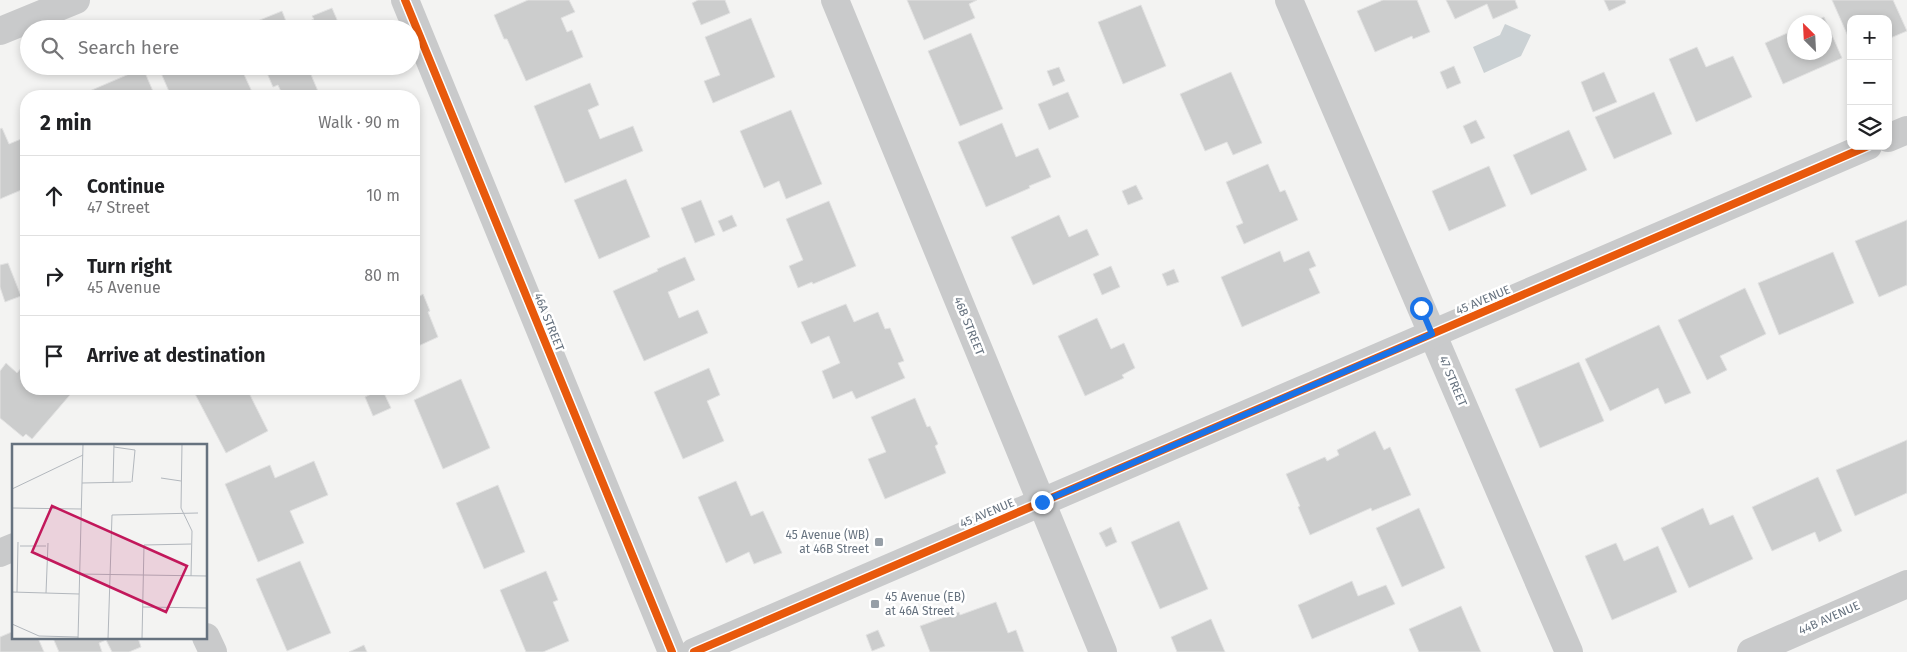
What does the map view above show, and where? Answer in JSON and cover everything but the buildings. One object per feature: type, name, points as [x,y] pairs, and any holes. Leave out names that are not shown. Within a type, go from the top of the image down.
[{"type":"street","points":[[27,20],[76,0]]},
{"type":"street","name":"46A STREET","points":[[405,0],[413,20]]},
{"type":"street","name":"46B STREET","points":[[835,0],[1103,652]]},
{"type":"street","name":"47 STREET","points":[[1289,0],[1569,652]]},
{"type":"street","points":[[0,31],[20,23]]},
{"type":"street","name":"46A STREET","points":[[420,37],[672,652]]},
{"type":"street","points":[[1892,136],[1907,130]]},
{"type":"street","name":"45 AVENUE","points":[[694,652],[1859,150]]},
{"type":"street","points":[[0,553],[12,548]]},
{"type":"street","name":"44B AVENUE","points":[[1752,652],[1907,584]]},
{"type":"street","points":[[207,640],[213,652]]},
{"type":"shaded area","points":[[1505,24],[1531,35],[1521,56],[1484,73],[1473,47],[1500,35]]},
{"type":"cycle path","points":[[405,0],[413,20]]},
{"type":"cycle path","points":[[420,37],[672,652]]},
{"type":"cycle path","points":[[694,652],[1859,150]]},
{"type":"place","name":"45 Avenue (WB) at 46B Street","points":[[879,542]]},
{"type":"place","name":"45 Avenue (EB) at 46A Street","points":[[875,604]]},
{"type":"route","points":[[1042,502],[1432,334],[1421,308]]}]
